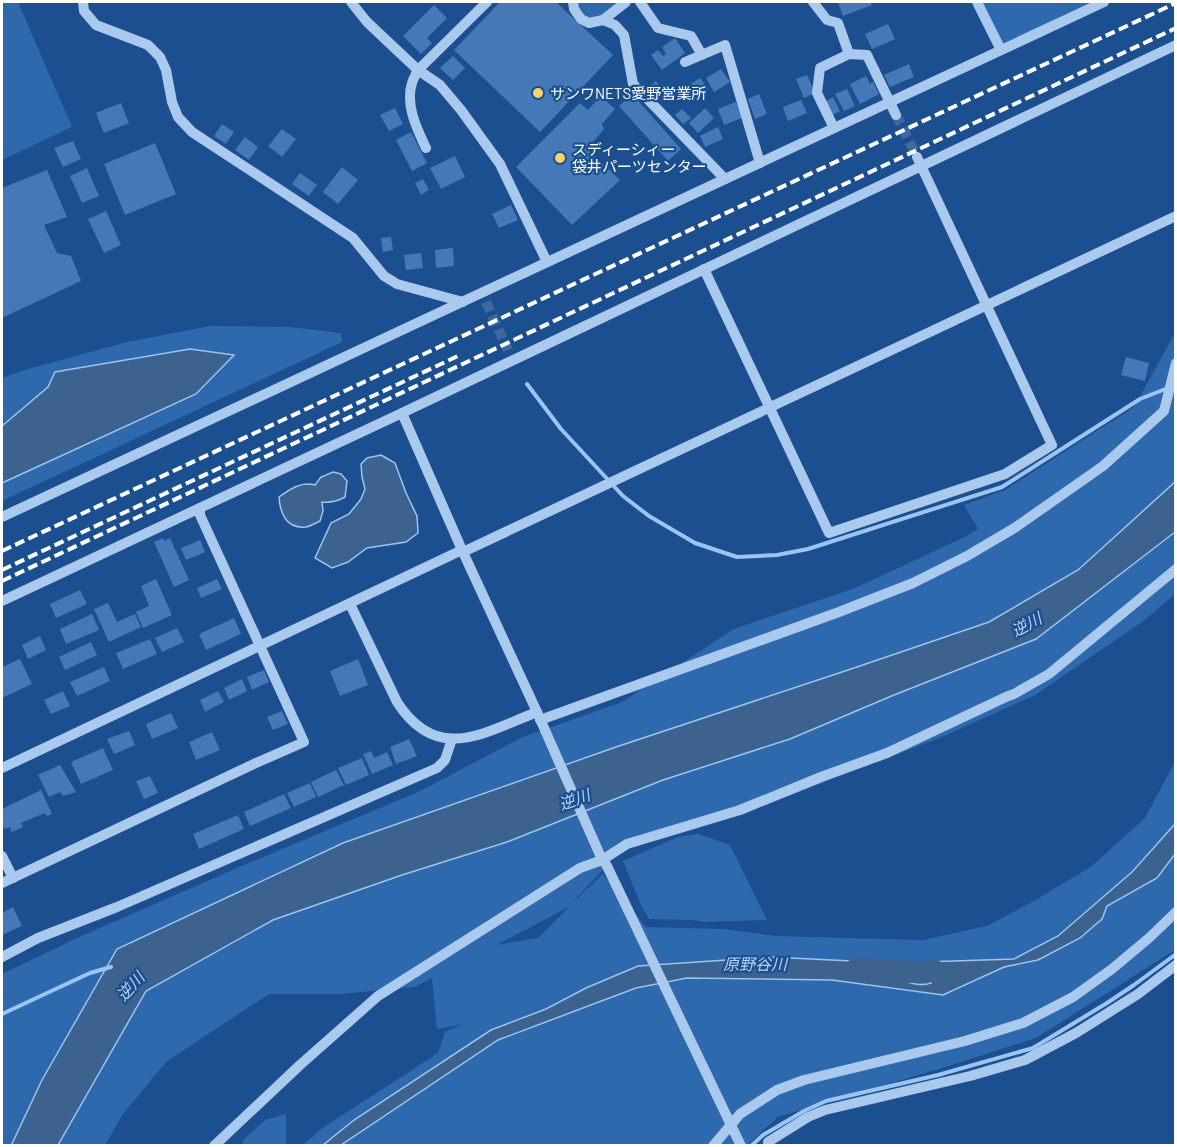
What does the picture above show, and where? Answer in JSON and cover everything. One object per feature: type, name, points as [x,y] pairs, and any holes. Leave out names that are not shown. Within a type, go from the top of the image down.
[{"type":"street","points":[[83,2],[84,11],[96,25],[148,45],[160,57],[166,70],[177,117],[192,132],[353,238],[384,276],[397,284],[463,302]]},
{"type":"street","points":[[351,2],[367,22],[418,70],[440,85],[461,110],[500,164],[547,262]]},
{"type":"street","points":[[426,148],[413,119],[411,84],[418,70],[487,2]]},
{"type":"street","points":[[573,2],[574,9],[581,20],[589,23],[603,20],[626,2]]},
{"type":"street","points":[[640,2],[658,28],[691,36],[702,55]]},
{"type":"street","points":[[813,2],[826,20],[838,23],[849,54]]},
{"type":"street","points":[[977,2],[1001,50]]},
{"type":"street","points":[[2,517],[463,302],[483,298],[547,262],[1104,2]]},
{"type":"street","points":[[603,20],[615,25],[624,36],[633,84],[725,179]]},
{"type":"street","points":[[685,62],[725,45],[760,163]]},
{"type":"street","points":[[2,602],[402,413],[510,355],[704,269],[919,162],[1176,45]]},
{"type":"street","points":[[834,128],[817,93],[820,68],[849,54],[867,55],[896,115]]},
{"type":"street","points":[[704,269],[829,533],[1005,474],[1052,445],[919,162]]},
{"type":"street","points":[[2,768],[1176,216]]},
{"type":"street","points":[[350,604],[397,702],[405,715],[418,727],[434,736],[452,740],[540,719],[838,612],[913,583],[967,556],[1016,527],[1103,466],[1164,411],[1176,363]]},
{"type":"street","points":[[402,413],[603,861],[741,1146]]},
{"type":"street","points":[[2,883],[304,742],[200,515],[200,508]]},
{"type":"street","points":[[214,1146],[378,996],[580,867],[603,861],[627,844],[740,810],[887,753],[1014,694],[1049,674],[1176,569]]},
{"type":"street","points":[[2,957],[38,938],[117,907],[437,768],[445,760],[452,740]]},
{"type":"street","points":[[2,856],[13,878]]},
{"type":"street","points":[[713,1146],[740,1114],[777,1090],[804,1080],[964,1041],[1023,1023],[1073,997],[1112,969],[1176,912]]},
{"type":"street","points":[[770,1146],[768,1142],[808,1117],[825,1110],[970,1076],[1025,1060],[1138,994],[1176,965]]},
{"type":"shaded area","points":[[2,2],[18,2],[72,127],[2,160]]},
{"type":"shaded area","points":[[573,2],[624,2],[588,23]]},
{"type":"shaded area","points":[[977,2],[1104,2],[999,47]]},
{"type":"shaded area","points":[[210,326],[290,327],[341,333],[342,342],[2,501],[2,378],[127,342]]},
{"type":"shaded area","points":[[1175,333],[1175,594],[1142,622],[1035,695],[937,739],[791,795],[627,844],[570,905],[603,874],[646,927],[723,929],[776,936],[923,940],[987,926],[1092,866],[1145,818],[1175,762],[1175,950],[1036,1038],[778,1117],[747,1145],[303,1145],[321,1129],[438,1053],[445,1032],[463,1024],[437,1029],[432,978],[415,987],[340,994],[269,994],[166,1062],[123,1114],[105,1145],[2,1146],[2,974],[77,938],[237,868],[418,792],[523,737],[622,702],[734,629],[855,588],[967,536],[978,529],[964,505],[1005,490],[1134,407]],"holes":[[[569,907],[538,938],[496,945]]]},
{"type":"shaded area","points":[[698,834],[730,845],[767,920],[704,922],[649,919],[623,861],[678,837]]},
{"type":"shaded area","points":[[286,1114],[286,1143],[284,1145],[243,1145],[243,1140],[265,1120]]},
{"type":"water","points":[[190,349],[234,355],[196,394],[2,483],[2,426],[48,387],[55,372]]},
{"type":"water","points":[[381,455],[395,463],[417,516],[418,533],[406,542],[367,548],[348,562],[332,568],[315,558],[331,523],[349,514],[361,499],[365,489],[361,464],[367,458]]},
{"type":"water","points":[[333,472],[341,474],[347,481],[345,497],[322,502],[323,511],[320,521],[306,527],[289,523],[281,509],[279,497],[301,485],[315,485],[321,477]]},
{"type":"water","name":"逆川","points":[[1175,482],[1175,532],[1036,639],[790,739],[663,780],[507,842],[402,875],[273,920],[146,991],[58,1145],[11,1146],[42,1080],[117,949],[343,843],[616,747],[989,622],[1078,570]]},
{"type":"water","points":[[1175,824],[1175,854],[1157,878],[1107,906],[1102,919],[1080,938],[1038,960],[1004,967],[943,995],[832,980],[687,978],[636,988],[498,1040],[341,1145],[322,1146],[354,1120],[491,1030],[546,1009],[586,988],[638,966],[770,957],[893,963],[1014,959],[1058,936],[1132,872]],"holes":[[[888,968],[928,978],[931,983],[921,985],[911,983],[891,977]]]},
{"type":"building","name":"サンワNETS愛野営業所","points":[[500,2],[558,2],[613,55],[540,132],[454,50]]},
{"type":"building","points":[[838,2],[870,2],[872,5],[843,16]]},
{"type":"building","points":[[434,5],[447,18],[427,38],[432,43],[421,54],[403,36]]},
{"type":"building","points":[[888,24],[895,39],[872,49],[865,34]]},
{"type":"building","points":[[675,38],[685,53],[662,70],[651,55],[658,50],[663,56],[666,54],[662,47]]},
{"type":"building","points":[[453,56],[465,68],[453,80],[440,68]]},
{"type":"building","points":[[909,64],[914,77],[890,87],[884,75]]},
{"type":"building","points":[[721,69],[730,82],[714,92],[706,78]]},
{"type":"building","points":[[807,75],[815,93],[804,98],[796,79]]},
{"type":"building","points":[[866,76],[870,84],[873,82],[879,94],[860,104],[850,84]]},
{"type":"building","points":[[700,78],[708,89],[699,95],[691,84]]},
{"type":"building","points":[[656,81],[663,90],[654,97],[647,88]]},
{"type":"building","points":[[847,89],[855,106],[844,111],[835,94]]},
{"type":"building","points":[[632,94],[681,149],[668,161],[619,106]]},
{"type":"building","points":[[759,94],[767,114],[755,119],[748,99]]},
{"type":"building","name":"スディーシィー 袋井パーツセンター","points":[[601,96],[615,109],[602,124],[604,129],[587,149],[620,180],[572,225],[516,167],[580,103],[588,110]]},
{"type":"building","points":[[833,97],[840,111],[832,115],[826,101]]},
{"type":"building","points":[[801,100],[807,113],[788,121],[783,107]]},
{"type":"building","points":[[736,102],[742,118],[724,125],[718,109]]},
{"type":"building","points":[[121,103],[129,123],[104,133],[96,113]]},
{"type":"building","points":[[395,108],[403,124],[389,131],[380,115]]},
{"type":"building","points":[[705,108],[714,118],[698,133],[689,123]]},
{"type":"building","points":[[682,109],[691,118],[683,124],[675,115]]},
{"type":"building","points":[[222,124],[234,132],[226,144],[214,136]]},
{"type":"building","points":[[718,127],[723,139],[705,147],[700,136]]},
{"type":"building","points":[[282,129],[296,139],[282,157],[268,146]]},
{"type":"building","points":[[411,132],[427,163],[412,171],[396,140]]},
{"type":"building","points":[[245,137],[258,147],[249,160],[235,150]]},
{"type":"building","points":[[73,141],[81,159],[63,167],[54,148]]},
{"type":"building","points":[[155,143],[176,194],[125,215],[104,164]]},
{"type":"building","points":[[455,156],[465,177],[441,189],[430,168]]},
{"type":"building","points":[[342,167],[358,180],[338,204],[323,192]]},
{"type":"building","points":[[87,168],[99,196],[82,203],[70,176]]},
{"type":"building","points":[[47,170],[67,217],[44,225],[57,253],[71,256],[81,281],[2,318],[2,188]]},
{"type":"building","points":[[300,173],[317,185],[309,196],[292,184]]},
{"type":"building","points":[[423,179],[429,190],[421,195],[415,183]]},
{"type":"building","points":[[511,205],[518,220],[499,228],[492,214]]},
{"type":"building","points":[[106,211],[121,245],[104,253],[88,219]]},
{"type":"building","points":[[391,237],[393,250],[383,252],[381,238]]},
{"type":"building","points":[[453,248],[454,266],[436,268],[435,250]]},
{"type":"building","points":[[421,253],[423,268],[406,270],[404,255]]},
{"type":"building","points":[[1126,357],[1149,363],[1145,381],[1121,375]]},
{"type":"building","points":[[163,538],[164,541],[170,538],[189,580],[174,587],[154,542]]},
{"type":"building","points":[[200,540],[205,552],[186,560],[181,548]]},
{"type":"building","points":[[156,579],[172,615],[143,628],[136,612],[149,606],[141,586]]},
{"type":"building","points":[[217,579],[222,589],[201,598],[197,588]]},
{"type":"building","points":[[80,590],[87,604],[56,618],[50,604]]},
{"type":"building","points":[[108,603],[117,622],[135,614],[141,627],[109,642],[94,609]]},
{"type":"building","points":[[92,614],[99,630],[66,644],[60,629]]},
{"type":"building","points":[[234,618],[241,634],[206,650],[199,634]]},
{"type":"building","points":[[177,628],[184,642],[162,652],[155,638]]},
{"type":"building","points":[[40,636],[46,650],[28,659],[22,645]]},
{"type":"building","points":[[150,639],[157,654],[123,669],[116,653]]},
{"type":"building","points":[[91,642],[97,655],[65,670],[59,657]]},
{"type":"building","points":[[20,659],[32,684],[2,698],[2,667]]},
{"type":"building","points":[[358,659],[368,685],[340,696],[330,671]]},
{"type":"building","points":[[104,667],[110,681],[77,696],[70,682]]},
{"type":"building","points":[[264,670],[269,682],[252,690],[247,677]]},
{"type":"building","points":[[242,679],[247,691],[229,700],[224,688]]},
{"type":"building","points":[[63,691],[70,706],[51,714],[44,700]]},
{"type":"building","points":[[218,691],[224,702],[205,712],[200,700]]},
{"type":"building","points":[[282,711],[288,724],[273,730],[267,717]]},
{"type":"building","points":[[171,713],[178,728],[152,739],[146,724]]},
{"type":"building","points":[[129,731],[135,745],[114,754],[107,739]]},
{"type":"building","points":[[212,732],[220,750],[196,760],[189,742]]},
{"type":"building","points":[[409,739],[417,756],[396,764],[390,747]]},
{"type":"building","points":[[103,748],[113,770],[81,784],[71,762]]},
{"type":"building","points":[[371,751],[374,758],[387,752],[393,765],[372,774],[363,754]]},
{"type":"building","points":[[362,758],[369,775],[346,785],[338,768]]},
{"type":"building","points":[[60,765],[76,792],[63,796],[60,792],[49,797],[38,775]]},
{"type":"building","points":[[336,770],[344,785],[318,797],[311,782]]},
{"type":"building","points":[[150,776],[158,793],[144,799],[136,781]]},
{"type":"building","points":[[310,783],[316,797],[294,807],[287,793]]},
{"type":"building","points":[[41,790],[52,814],[47,816],[45,813],[21,823],[23,827],[12,832],[10,827],[4,829],[2,809]]},
{"type":"building","points":[[284,794],[291,808],[250,826],[244,812]]},
{"type":"building","points":[[238,815],[244,829],[199,849],[193,834]]},
{"type":"building","points":[[13,907],[22,926],[2,935],[2,913]]},
{"type":"waterway","points":[[527,384],[561,429],[623,496],[649,516],[695,543],[737,557],[777,555],[808,549],[1002,487],[1140,399],[1168,388]]},
{"type":"waterway","points":[[751,1146],[763,1135],[826,1101],[938,1075],[1033,1048],[1107,1003],[1176,954]]},
{"type":"waterway","points":[[2,1014],[90,973],[111,967]]},
{"type":"waterway","name":"原野谷川","points":[[857,968],[911,972],[935,971]]},
{"type":"tunnel","points":[[896,115],[917,157]]},
{"type":"tunnel","points":[[486,302],[508,350]]},
{"type":"railway","points":[[2,551],[1176,3]]},
{"type":"railway","points":[[2,581],[1176,28]]},
{"type":"railway","points":[[2,570],[458,356]]},
{"type":"place","name":"サンワNETS愛野営業所","points":[[538,93]]},
{"type":"place","name":"スディーシィー 袋井パーツセンター","points":[[560,158]]}]
